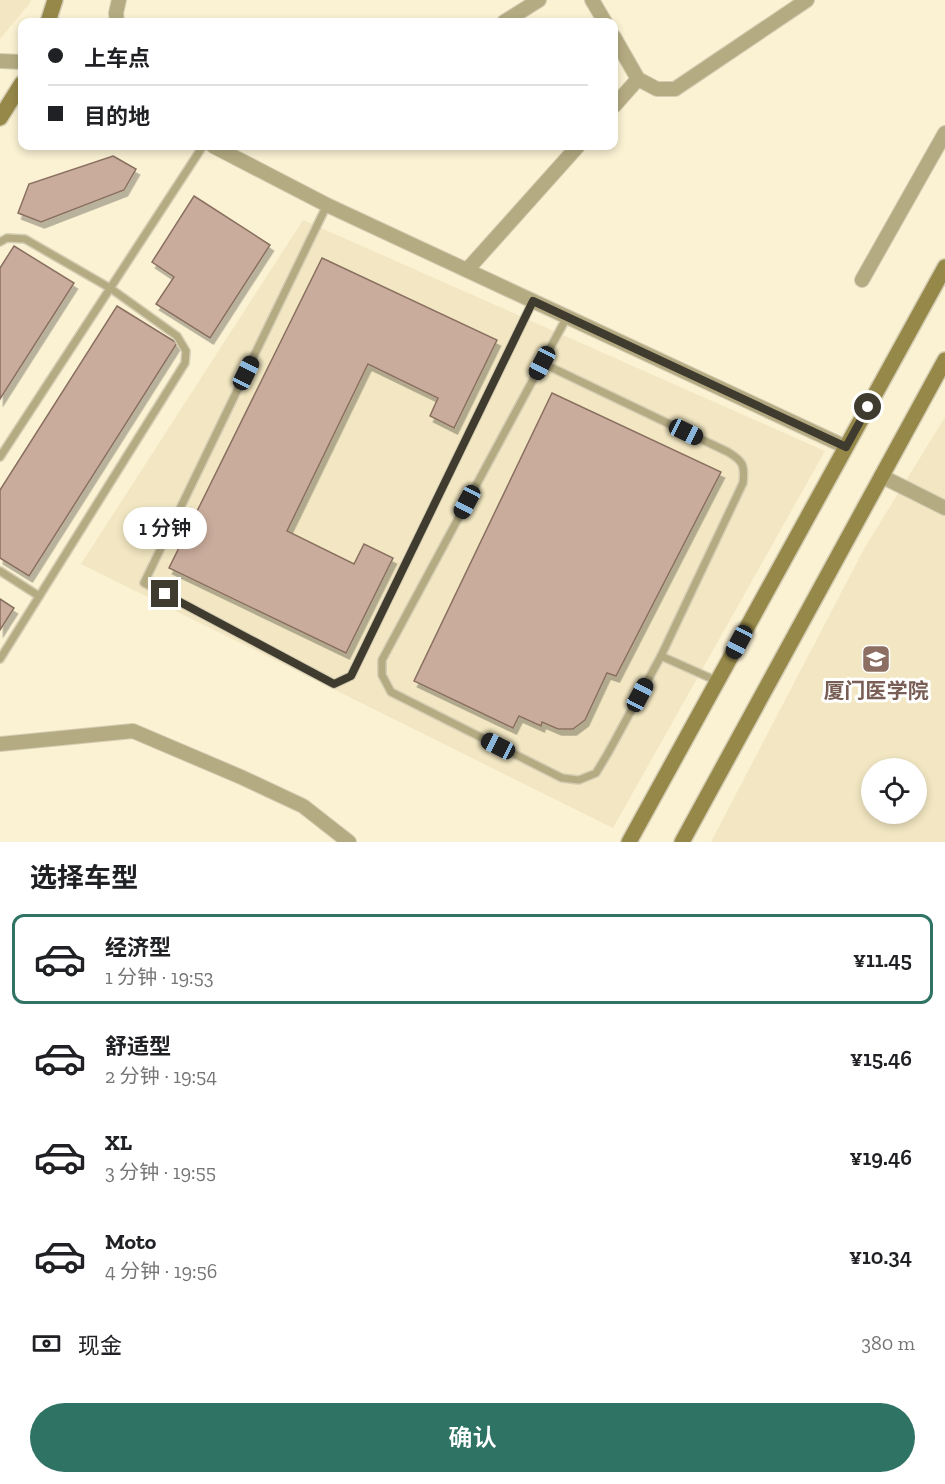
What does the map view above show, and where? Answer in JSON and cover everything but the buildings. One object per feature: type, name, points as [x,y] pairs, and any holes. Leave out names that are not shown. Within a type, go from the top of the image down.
[{"type":"street","points":[[49,18],[55,0]]},
{"type":"street","points":[[117,18],[119,0]]},
{"type":"street","points":[[510,18],[539,0]]},
{"type":"street","points":[[592,0],[603,18]]},
{"type":"street","points":[[618,44],[638,79],[657,89],[675,89],[807,0]]},
{"type":"street","points":[[0,62],[18,62]]},
{"type":"street","points":[[618,102],[638,79]]},
{"type":"street","points":[[0,118],[18,89]]},
{"type":"street","points":[[862,280],[945,133]]},
{"type":"street","points":[[221,150],[327,205],[846,447]]},
{"type":"street","points":[[467,270],[574,150]]},
{"type":"street","points":[[629,842],[945,267]]},
{"type":"street","points":[[682,842],[945,360]]},
{"type":"street","points":[[881,476],[945,508]]},
{"type":"street","points":[[0,744],[133,731],[303,806],[349,842]]},
{"type":"lane","points":[[0,458],[200,150]]},
{"type":"lane","points":[[327,205],[144,583],[334,684],[351,676],[533,301]]},
{"type":"lane","points":[[0,242],[7,238],[25,239],[110,288],[177,336],[186,351],[185,363],[0,659]]},
{"type":"lane","points":[[542,363],[728,452],[740,459],[745,471],[743,483],[661,656],[596,772],[579,780],[562,778],[391,692],[382,675],[382,660],[542,363],[567,317]]},
{"type":"lane","points":[[0,571],[39,596]]},
{"type":"lane","points":[[661,656],[717,681]]},
{"type":"shaded area","points":[[0,0],[31,0],[0,39]]},
{"type":"shaded area","points":[[303,220],[825,451],[613,828],[81,564]]},
{"type":"shaded area","name":"厦门医学院","points":[[945,417],[945,842],[711,842],[864,549]]},
{"type":"place","name":"厦门医学院","points":[[876,659]]},
{"type":"route","points":[[165,594],[334,684],[351,676],[533,301],[846,447],[868,407]]}]
